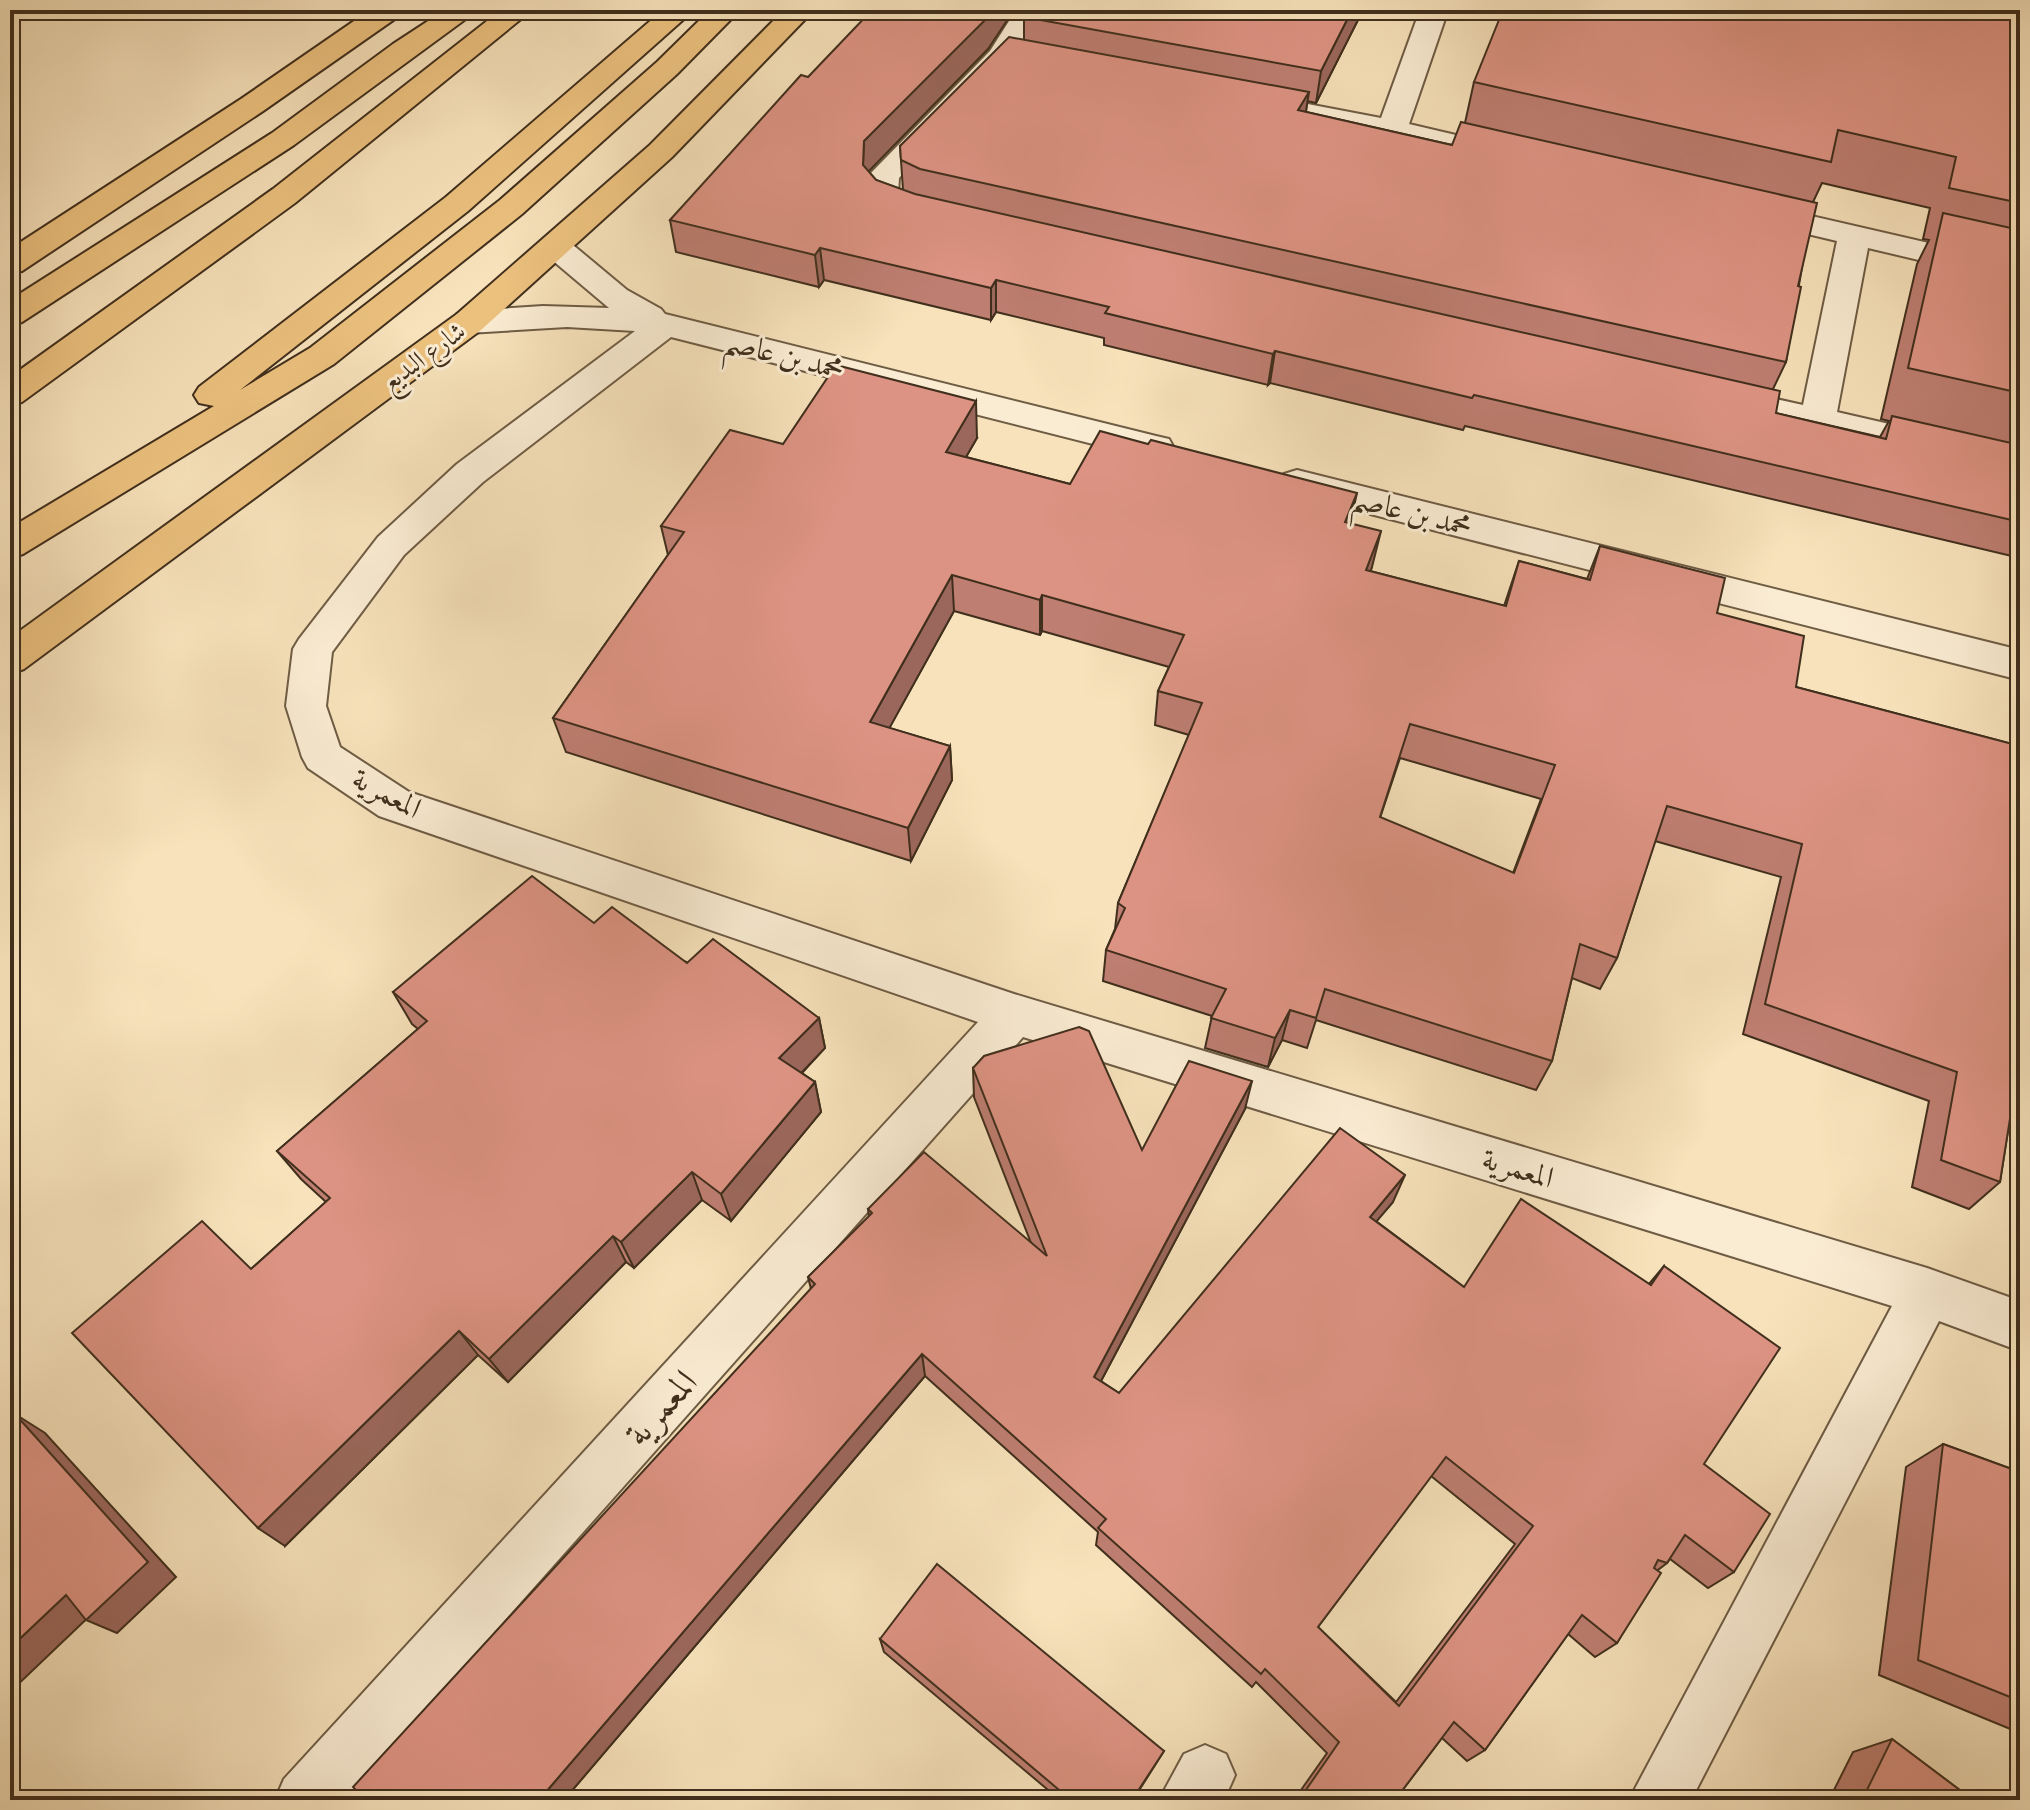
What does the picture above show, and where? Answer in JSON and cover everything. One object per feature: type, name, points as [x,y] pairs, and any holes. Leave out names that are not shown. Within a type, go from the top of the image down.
[{"type":"main road","points":[[10,264],[252,105],[389,10]]},
{"type":"main road","points":[[10,315],[283,139],[403,50],[464,10]]},
{"type":"main road","points":[[10,394],[284,196],[518,10]]},
{"type":"main road","points":[[10,545],[295,332],[457,204],[680,10]]},
{"type":"main road","points":[[10,545],[322,356],[511,207],[667,68],[726,10]]},
{"type":"main road","name":"شارع البديع","points":[[10,659],[469,322],[661,151],[800,10]]},
{"type":"street","points":[[948,221],[901,210],[888,203],[881,194],[880,185],[884,175],[1001,56],[1030,10]]},
{"type":"street","points":[[1392,129],[1434,10]]},
{"type":"street","points":[[1001,56],[1032,62]]},
{"type":"street","points":[[1236,100],[1392,129],[1546,164]]},
{"type":"street","points":[[1731,207],[2020,274]]},
{"type":"street","points":[[1818,420],[1854,235]]},
{"type":"street","name":"محمد بن عاصم","points":[[556,247],[615,297],[665,325]]},
{"type":"street","name":"محمد بن عاصم","points":[[469,322],[546,314],[612,316],[665,325],[1189,456]]},
{"type":"street","name":"المعمرية","points":[[665,325],[470,473],[391,546],[313,649],[306,706],[323,757],[394,804],[1014,1014],[1927,1292],[2020,1326]]},
{"type":"street","points":[[1694,391],[2020,466]]},
{"type":"street","name":"محمد بن عاصم","points":[[1266,476],[2020,665]]},
{"type":"street","name":"المعمرية","points":[[320,1795],[1014,1014]]},
{"type":"street","points":[[1659,1800],[1927,1292]]},
{"type":"building","points":[[872,10],[992,10],[864,141],[863,165],[876,180],[915,194],[1780,391],[1776,413],[1886,439],[1892,416],[2020,445],[2020,522],[1474,395],[1472,398],[1275,351],[1273,354],[1105,313],[1109,307],[996,280],[991,288],[820,248],[815,255],[670,220],[801,75],[808,77]]},
{"type":"building","points":[[1028,10],[1352,10],[1321,71],[1024,17]]},
{"type":"building","points":[[1503,10],[2020,10],[2020,203],[1949,188],[1956,157],[1838,130],[1831,162],[1474,82]]},
{"type":"building","points":[[1009,37],[1309,92],[1298,110],[1452,145],[1461,122],[1817,203],[1798,286],[1801,287],[1786,362],[920,169],[901,160],[900,146]]},
{"type":"building","points":[[1943,213],[2020,230],[2020,393],[1908,368]]},
{"type":"building","points":[[836,365],[976,401],[946,452],[1070,484],[1100,431],[1148,444],[1151,440],[1357,493],[1345,522],[1381,531],[1366,570],[1506,606],[1519,561],[1590,580],[1600,546],[1725,578],[1717,613],[1804,636],[1796,687],[2020,746],[2020,1068],[2000,1182],[1941,1160],[1957,1072],[1765,1004],[1802,844],[1667,806],[1617,958],[1580,944],[1552,1061],[1325,989],[1316,1018],[1290,1010],[1275,1038],[1211,1018],[1226,989],[1106,950],[1125,908],[1118,903],[1202,703],[1158,691],[1184,635],[1042,595],[1040,600],[952,575],[870,722],[950,746],[908,828],[553,718],[684,532],[661,526],[730,430],[783,444]],"holes":[[[1410,724],[1555,765],[1514,873],[1380,817]]]},
{"type":"building","points":[[532,876],[594,923],[612,907],[687,963],[713,939],[819,1018],[779,1058],[815,1082],[721,1194],[692,1172],[621,1242],[613,1236],[489,1359],[459,1331],[258,1528],[72,1333],[202,1221],[251,1269],[330,1198],[277,1151],[427,1021],[393,992]]},
{"type":"building","points":[[1079,1027],[1089,1031],[1142,1150],[1189,1061],[1252,1081],[1094,1377],[1119,1393],[1340,1128],[1405,1175],[1370,1217],[1464,1287],[1521,1199],[1651,1285],[1664,1266],[1780,1348],[1704,1464],[1770,1514],[1734,1572],[1685,1535],[1667,1563],[1658,1560],[1654,1568],[1661,1573],[1617,1643],[1582,1615],[1485,1750],[1454,1722],[1395,1800],[1299,1800],[1339,1742],[1265,1669],[1261,1674],[1098,1528],[1106,1519],[922,1354],[539,1800],[365,1800],[353,1787],[815,1284],[808,1277],[872,1213],[868,1209],[924,1152],[1047,1256],[973,1068],[984,1056]],"holes":[[[1446,1457],[1533,1526],[1399,1706],[1318,1627]]]},
{"type":"building","points":[[15,1414],[148,1562],[86,1620],[66,1595],[10,1648],[10,1418]]},
{"type":"building","points":[[1943,1444],[2020,1472],[2020,1701],[1918,1660]]},
{"type":"building","points":[[937,1564],[1164,1751],[1132,1800],[1071,1800],[880,1639]]},
{"type":"building","points":[[1892,1739],[1973,1800],[1862,1800]]}]
